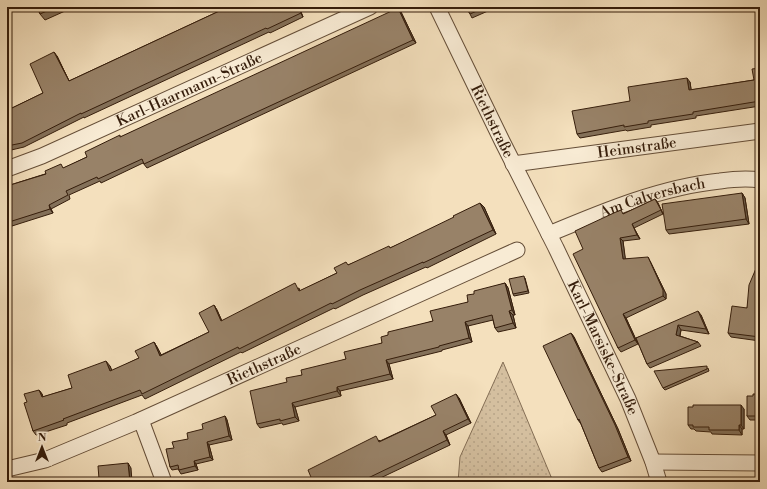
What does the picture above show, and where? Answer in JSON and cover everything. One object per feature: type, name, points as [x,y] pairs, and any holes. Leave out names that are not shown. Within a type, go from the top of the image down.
[{"type":"street","name":"Karl-Haarmann-Straße","points":[[7,168],[42,156],[370,7]]},
{"type":"street","name":"Riethstraße","points":[[437,7],[513,164],[549,234]]},
{"type":"street","name":"Heimstraße","points":[[513,164],[760,131]]},
{"type":"street","name":"Am Calversbach","points":[[549,234],[591,216],[657,193],[707,182],[748,178],[760,180]]},
{"type":"street","name":"Karl-Marsiske-Straße","points":[[549,234],[628,399],[654,462],[659,482]]},
{"type":"street","name":"Riethstraße","points":[[7,469],[45,460],[141,420],[517,250]]},
{"type":"street","points":[[141,420],[164,482]]},
{"type":"street","points":[[654,462],[760,463]]},
{"type":"shaded area","points":[[503,362],[552,482],[458,482],[460,457]]},
{"type":"building","points":[[37,7],[56,7],[40,14]]},
{"type":"building","points":[[228,7],[298,7],[301,13],[81,113],[22,143],[7,146],[7,110],[43,93],[30,64],[54,52],[69,81]]},
{"type":"building","points":[[466,7],[486,7],[470,14]]},
{"type":"building","points":[[398,8],[413,40],[144,164],[142,159],[98,179],[97,177],[66,191],[68,195],[49,205],[50,209],[9,222],[7,221],[7,186],[46,174],[45,171],[61,164],[63,168],[87,157],[85,152],[120,135],[120,137]]},
{"type":"building","points":[[760,68],[760,101],[693,112],[693,114],[648,121],[648,123],[624,127],[624,125],[577,134],[572,111],[630,101],[628,87],[687,78],[689,90],[754,80],[752,69]]},
{"type":"building","points":[[742,193],[746,219],[666,230],[662,204]]},
{"type":"building","points":[[655,199],[661,210],[632,224],[637,235],[620,238],[623,259],[648,257],[663,290],[663,296],[623,314],[635,340],[618,348],[573,254],[583,249],[575,231],[621,210],[623,214]]},
{"type":"building","points":[[480,203],[493,230],[423,263],[360,290],[332,304],[331,303],[239,349],[238,347],[142,394],[140,390],[33,431],[24,403],[27,402],[24,394],[39,390],[42,397],[72,388],[68,375],[106,361],[110,371],[139,358],[135,351],[154,342],[160,356],[209,332],[199,313],[214,305],[221,321],[295,283],[299,291],[337,273],[334,268],[346,262],[348,265],[389,246],[390,248]]},
{"type":"building","points":[[760,259],[760,337],[728,333],[732,306],[747,308],[749,285]]},
{"type":"building","points":[[524,276],[528,291],[513,294],[509,279]]},
{"type":"building","points":[[505,283],[512,310],[509,311],[513,323],[495,328],[492,315],[465,322],[469,338],[386,360],[390,374],[337,387],[337,391],[292,403],[295,417],[280,421],[280,419],[257,424],[250,391],[287,382],[286,378],[302,375],[301,370],[346,359],[344,352],[382,343],[381,337],[388,335],[388,332],[433,321],[430,311],[468,302],[467,295],[474,294],[474,291]]},
{"type":"building","points":[[698,311],[706,329],[678,325],[676,335],[698,342],[647,364],[636,338]]},
{"type":"building","points":[[571,333],[615,425],[628,457],[599,468],[579,419],[578,420],[543,346]]},
{"type":"building","points":[[707,366],[707,369],[663,388],[654,371]]},
{"type":"building","points":[[456,394],[468,419],[443,431],[447,440],[358,482],[313,482],[308,470],[376,436],[379,442],[436,415],[431,406]]},
{"type":"building","points":[[753,394],[760,394],[760,416],[747,416],[747,396],[753,396]]},
{"type":"building","points":[[693,405],[741,405],[741,425],[739,425],[739,430],[709,430],[709,427],[693,427],[693,425],[688,425],[688,407],[693,407]]},
{"type":"building","points":[[225,416],[229,436],[207,442],[210,457],[194,461],[195,466],[179,470],[178,465],[170,467],[166,449],[174,448],[172,442],[188,439],[187,433],[203,429],[202,424]]},
{"type":"building","points":[[128,463],[130,482],[62,482],[99,479],[98,466]]},
{"type":"building","points":[[685,480],[715,480],[715,482],[685,482]]}]
